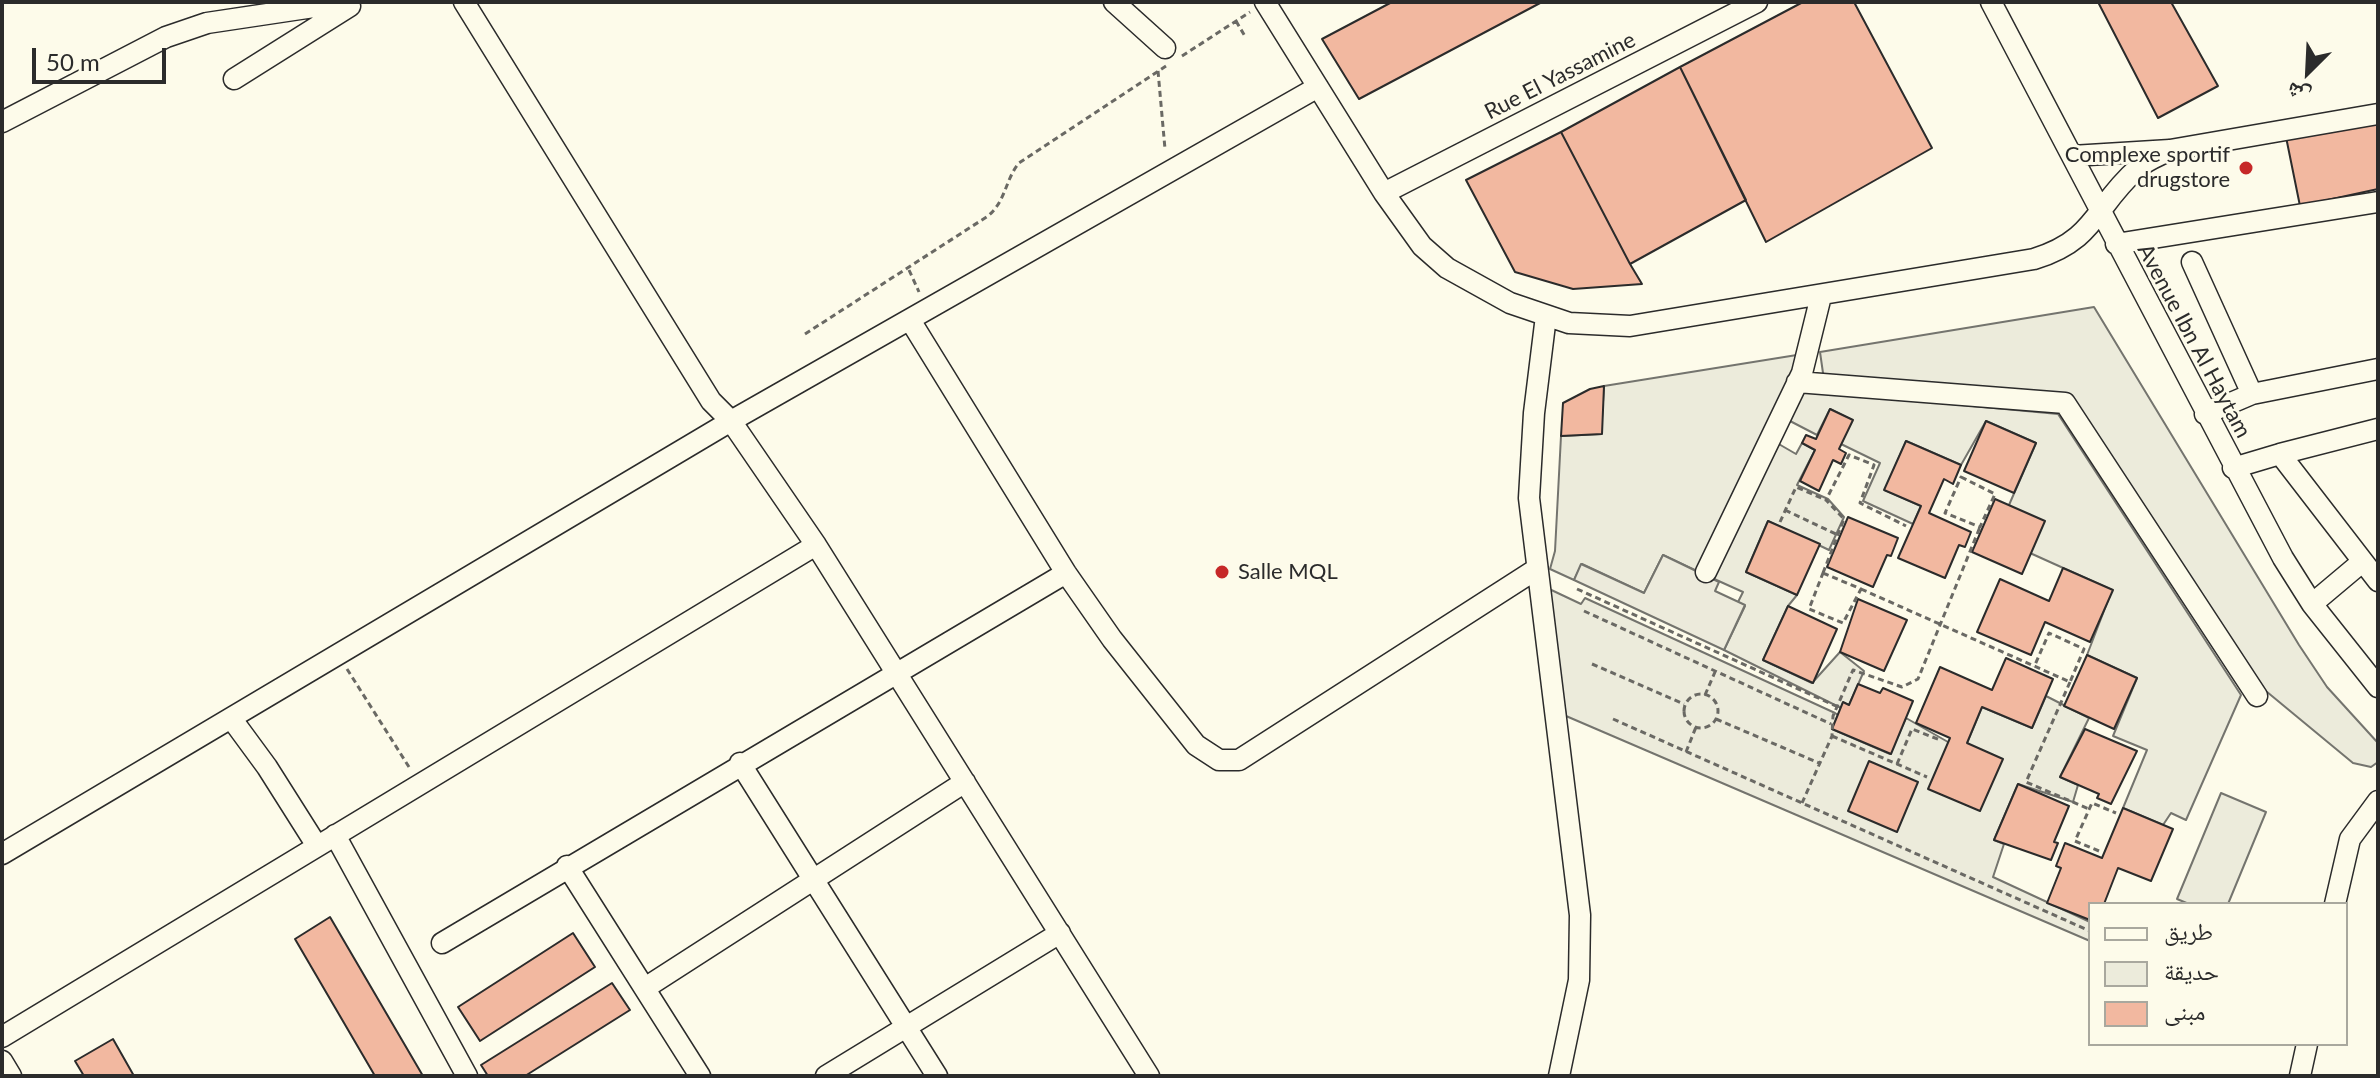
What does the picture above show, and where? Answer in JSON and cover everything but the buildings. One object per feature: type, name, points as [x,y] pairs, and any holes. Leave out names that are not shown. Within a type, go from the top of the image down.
[{"type":"street","points":[[2,122],[179,32],[207,23],[347,2]]},
{"type":"street","points":[[234,79],[356,2]]},
{"type":"street","points":[[464,2],[711,401],[731,421],[816,545],[1149,1076]]},
{"type":"street","points":[[1114,2],[1170,57]]},
{"type":"street","points":[[1265,2],[1384,193],[1422,246],[1447,268],[1478,288],[1569,323],[1630,326],[2034,259],[2062,250],[2076,241],[2139,166],[2170,150]]},
{"type":"street","name":"Rue El Yassamine","points":[[1384,193],[1757,2]]},
{"type":"street","name":"Avenue Ibn Al Haytam","points":[[1991,2],[2233,468],[2312,604],[2378,687]]},
{"type":"street","points":[[2,854],[731,421],[1318,87]]},
{"type":"street","points":[[2072,156],[2170,150],[2378,114]]},
{"type":"street","points":[[2116,244],[2378,202]]},
{"type":"street","points":[[2192,262],[2252,394]]},
{"type":"street","points":[[1706,572],[1797,382],[1821,296]]},
{"type":"street","points":[[918,315],[1066,573],[1112,639],[1196,745],[1219,760],[1231,762],[1535,570]]},
{"type":"street","points":[[1546,316],[1534,413],[1529,498],[1535,570],[1580,915],[1579,980],[1559,1076]]},
{"type":"street","points":[[2205,414],[2252,394],[2378,369]]},
{"type":"street","points":[[1797,382],[2065,403],[2257,696]]},
{"type":"street","points":[[2233,468],[2378,429]]},
{"type":"street","points":[[2280,454],[2378,581]]},
{"type":"street","points":[[2,1037],[816,545]]},
{"type":"street","points":[[2312,604],[2362,562]]},
{"type":"street","points":[[442,943],[895,671],[1066,573]]},
{"type":"street","points":[[231,718],[267,767],[317,846]]},
{"type":"street","points":[[740,763],[937,1076]]},
{"type":"street","points":[[645,988],[965,782]]},
{"type":"street","points":[[2335,902],[2350,839],[2378,801]]},
{"type":"street","points":[[335,835],[467,1076]]},
{"type":"street","points":[[567,866],[700,1076]]},
{"type":"street","points":[[826,1076],[1060,933]]},
{"type":"street","points":[[2300,1076],[2307,1046]]},
{"type":"street","points":[[2,1061],[11,1076]]},
{"type":"path","points":[[805,334],[909,270],[994,211],[1019,163],[1158,71],[1170,57],[1265,2]]},
{"type":"path","points":[[1236,21],[1246,38]]},
{"type":"path","points":[[1158,71],[1165,149]]},
{"type":"path","points":[[909,270],[918,315]]},
{"type":"path","points":[[1826,500],[1846,457],[1852,454],[1874,465],[1860,503],[1906,526]]},
{"type":"path","points":[[1802,803],[1832,736],[1831,724],[1853,670],[1902,687],[1914,684],[1942,625],[1995,494],[1961,477],[1945,513],[1980,527]]},
{"type":"path","points":[[1780,522],[1796,487],[1826,500],[1844,518],[1808,606],[1821,615],[1843,623],[1861,589]]},
{"type":"path","points":[[1785,510],[1837,534]]},
{"type":"path","points":[[1823,573],[2070,682]]},
{"type":"path","points":[[1577,589],[1837,707]]},
{"type":"path","points":[[1584,611],[1831,724]]},
{"type":"path","points":[[2034,667],[2049,633],[2082,647],[2084,651],[2026,782],[2089,809]]},
{"type":"path","points":[[338,653],[420,784]]},
{"type":"path","points":[[1592,664],[1685,704]]},
{"type":"path","points":[[1705,695],[1715,671]]},
{"type":"path","points":[[1705,695],[1716,703],[1716,719],[1708,726],[1696,727],[1687,721],[1685,704],[1692,696],[1705,695]]},
{"type":"path","points":[[1613,719],[2088,930]]},
{"type":"path","points":[[1716,719],[1819,764]]},
{"type":"path","points":[[1686,752],[1696,727]]},
{"type":"path","points":[[1897,764],[1912,729],[1940,740]]},
{"type":"path","points":[[1832,736],[1927,777]]},
{"type":"path","points":[[2099,851],[2075,841],[2089,809],[2093,803],[2116,813]]},
{"type":"green space","points":[[2094,307],[2299,645],[2327,687],[2378,743],[2378,762],[2371,767],[2353,763],[2255,682],[2070,400],[1824,380],[1820,352]]},
{"type":"green space","points":[[1803,354],[1699,572],[1663,555],[1644,593],[1582,564],[1574,580],[1550,569],[1555,551],[1561,436],[1601,434],[1604,386]]},
{"type":"green space","points":[[1801,390],[2058,414],[2241,695],[2186,820],[2171,813],[2163,825],[2123,808],[2147,750],[2113,736],[2137,678],[2087,655],[2112,590],[2030,553],[2009,505],[2036,443],[1986,421],[1961,465],[1906,441],[1885,490],[1921,506],[1913,524],[1863,501],[1880,463],[1841,444],[1852,420],[1830,409],[1817,435],[1790,421]]},
{"type":"green space","points":[[1777,443],[1796,454],[1802,443],[1815,450],[1797,485],[1828,499],[1844,517],[1829,550],[1768,521],[1746,572],[1797,595],[1788,606],[1763,660],[1812,683],[1840,652],[1864,671],[1849,705],[1843,703],[1841,708],[1724,650],[1745,606],[1738,602],[1743,592],[1712,578]]},
{"type":"green space","points":[[1545,587],[1581,604],[1585,598],[1835,713],[1838,715],[1832,729],[1890,754],[1906,718],[1948,742],[1967,743],[1982,707],[2032,728],[2046,696],[2089,718],[2060,777],[2078,785],[2073,802],[2018,784],[1994,840],[2004,844],[1993,877],[2088,921],[2088,940],[1566,716]]},
{"type":"green space","points":[[2221,793],[2266,812],[2229,902],[2184,902],[2177,899]]},
{"type":"shaded area","points":[[1663,555],[1719,582],[1715,591],[1745,605],[1724,650],[1574,580],[1581,564],[1644,593]]},
{"type":"place","name":"Complexe sportif drugstore","points":[[2246,168]]},
{"type":"place","name":"Salle MQL","points":[[1222,572]]}]
